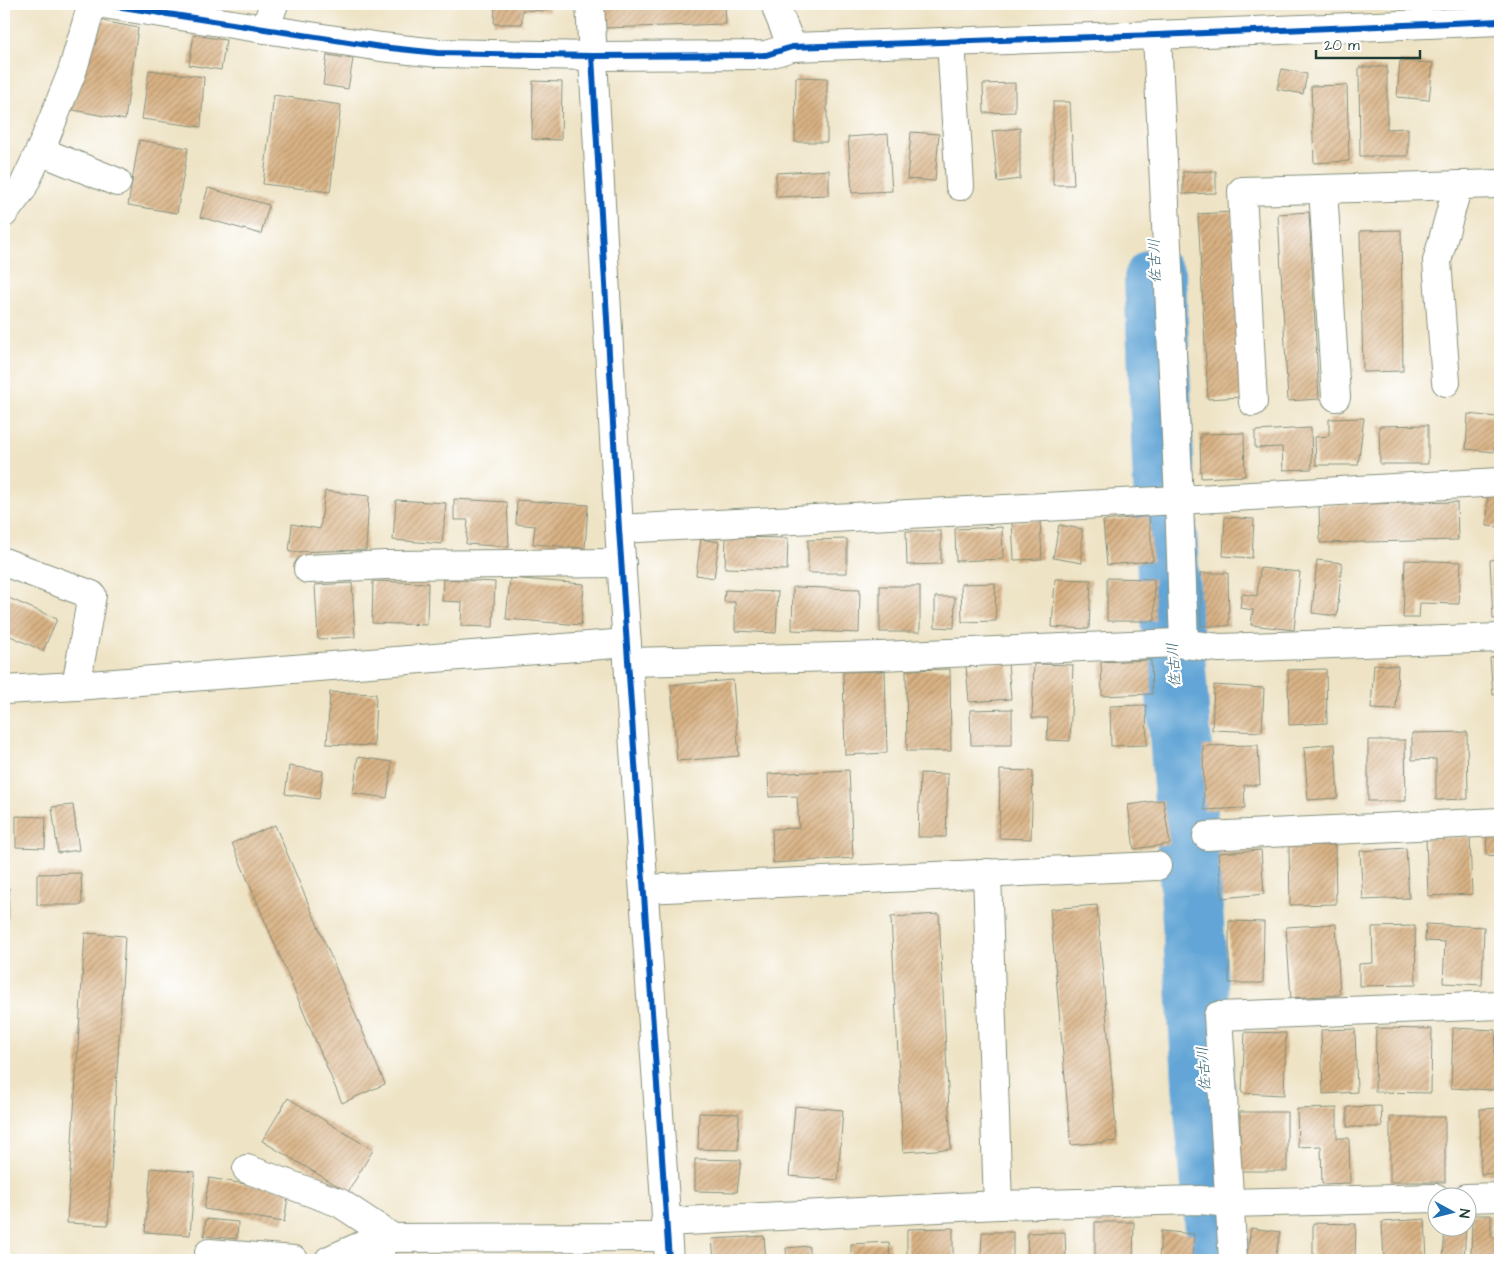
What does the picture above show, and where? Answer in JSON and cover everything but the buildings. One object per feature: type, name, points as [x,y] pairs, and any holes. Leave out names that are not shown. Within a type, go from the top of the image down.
[{"type":"street","points":[[4,213],[22,189],[40,151],[72,72],[92,4]]},
{"type":"street","points":[[103,4],[381,47],[438,53],[592,56],[766,55],[792,47],[1500,21]]},
{"type":"street","points":[[265,29],[274,4]]},
{"type":"street","points":[[590,4],[619,529],[667,1240]]},
{"type":"street","points":[[776,4],[776,10],[792,47]]},
{"type":"street","points":[[1157,35],[1169,500],[1175,643]]},
{"type":"street","points":[[951,42],[960,186]]},
{"type":"street","points":[[40,151],[117,182]]},
{"type":"street","points":[[1253,402],[1242,191],[1500,184]]},
{"type":"street","points":[[1446,382],[1437,260],[1458,185]]},
{"type":"street","points":[[1323,189],[1336,397]]},
{"type":"street","points":[[619,529],[1500,482]]},
{"type":"street","points":[[4,562],[92,594],[76,686]]},
{"type":"street","points":[[308,569],[385,565],[622,564]]},
{"type":"street","points":[[4,690],[627,653],[881,656],[1175,643],[1220,648],[1500,638]]},
{"type":"street","points":[[1207,836],[1500,822]]},
{"type":"street","points":[[644,889],[1156,866]]},
{"type":"street","points":[[987,873],[998,1205]]},
{"type":"street","points":[[1233,1260],[1216,1202],[1218,1016],[1500,1004]]},
{"type":"street","points":[[247,1169],[340,1203],[384,1245]]},
{"type":"street","points":[[1476,1198],[1500,1197]]},
{"type":"street","points":[[330,1260],[384,1245],[667,1240],[998,1205],[1426,1198]]},
{"type":"street","points":[[208,1253],[294,1260]]},
{"type":"waterway","name":"佐古川","points":[[1155,279],[1168,576],[1187,827],[1205,1111],[1219,1260]]},
{"type":"cycle path","points":[[103,4],[381,47],[438,53],[592,56],[766,55],[792,47],[1500,21]]},
{"type":"cycle path","points":[[592,56],[619,529],[669,1260]]}]
